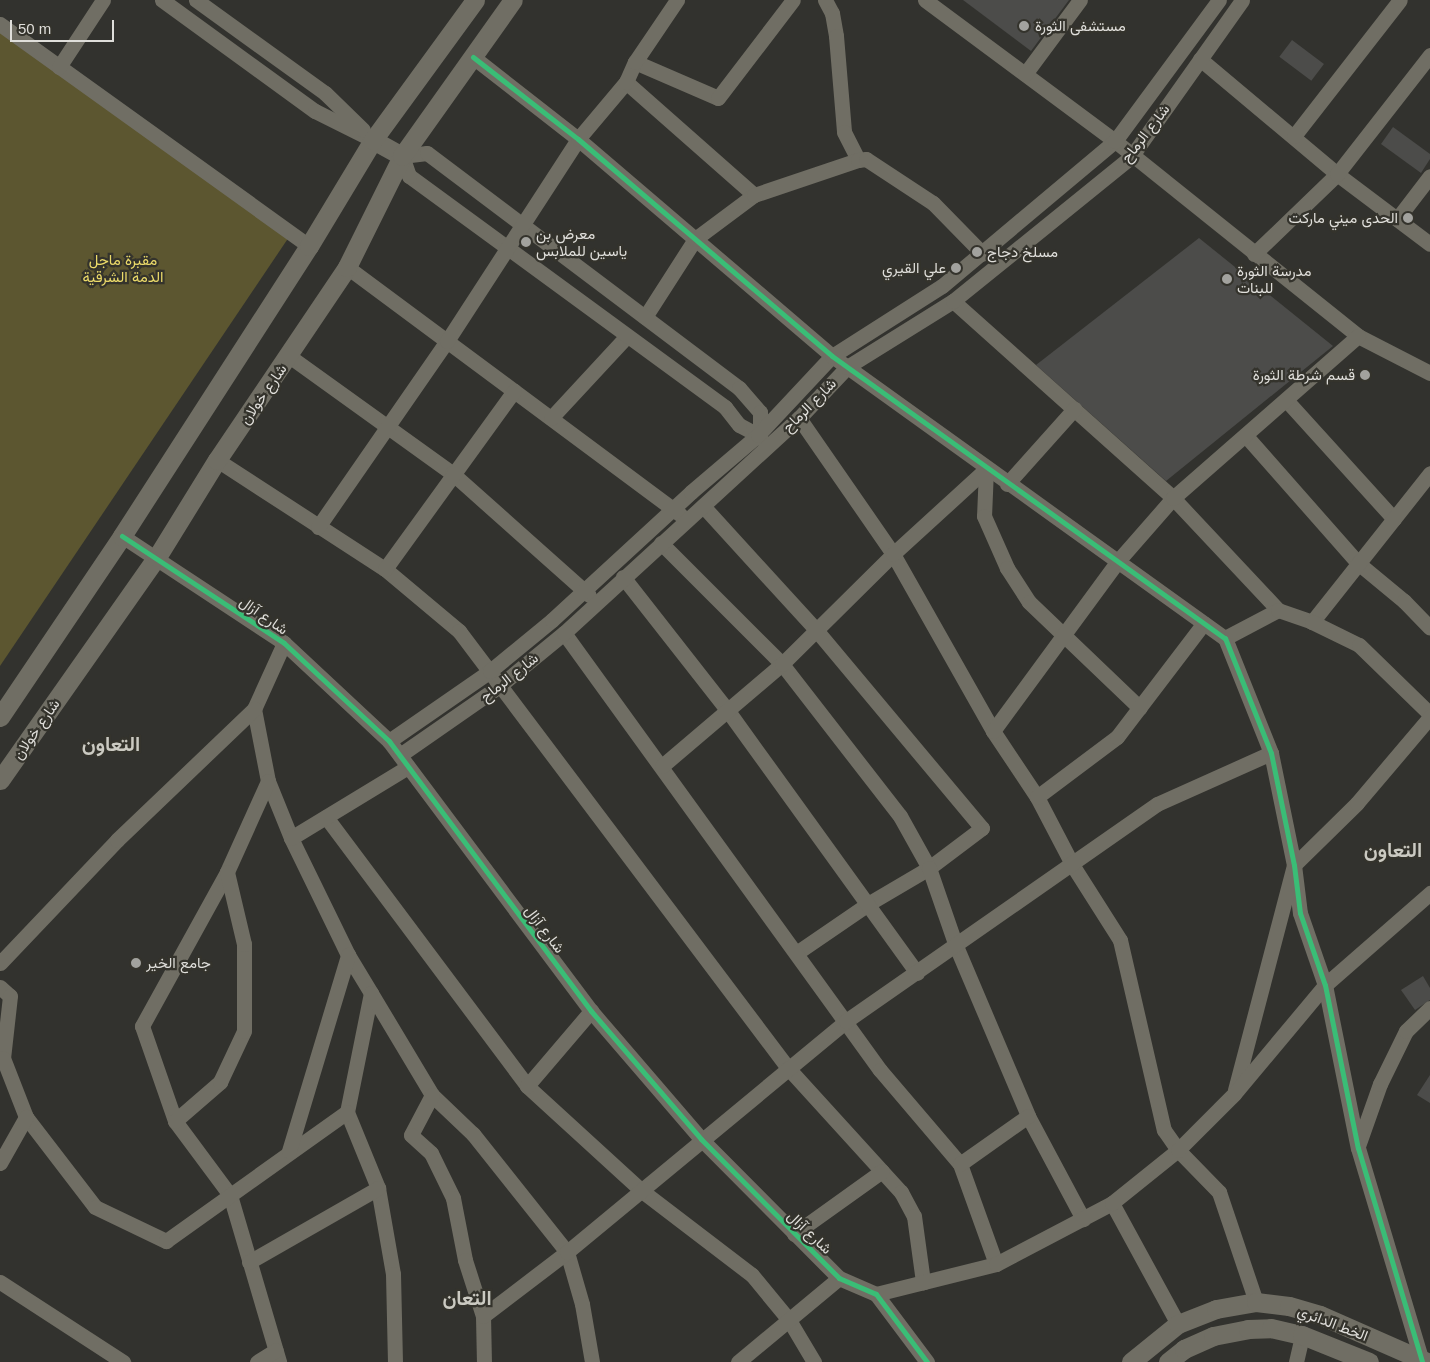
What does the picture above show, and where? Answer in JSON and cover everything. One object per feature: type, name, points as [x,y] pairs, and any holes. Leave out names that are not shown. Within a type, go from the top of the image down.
[{"type":"main road","points":[[0,717],[122,536],[309,246],[373,140],[475,0]]},
{"type":"main road","name":"شارع خولان","points":[[0,780],[157,557],[217,460],[348,267],[402,156],[513,0]]},
{"type":"main road","points":[[373,140],[402,156]]},
{"type":"main road","name":"الخط الدائري","points":[[1131,1362],[1178,1324],[1216,1309],[1256,1302],[1289,1306],[1320,1315],[1424,1361]]},
{"type":"main road","points":[[1168,1362],[1184,1349],[1213,1336],[1248,1328],[1271,1328],[1302,1335],[1369,1362]]},
{"type":"street","points":[[59,67],[103,0]]},
{"type":"street","points":[[162,0],[315,111],[373,140]]},
{"type":"street","points":[[196,0],[325,93],[373,140]]},
{"type":"street","points":[[318,527],[447,341],[520,225],[578,140],[626,82],[635,62],[677,0]]},
{"type":"street","points":[[635,62],[718,98],[793,0]]},
{"type":"street","points":[[825,0],[832,13],[836,36],[844,132],[858,160]]},
{"type":"street","points":[[925,0],[1115,142],[1131,157],[1358,336],[1430,373]]},
{"type":"street","points":[[1025,74],[1080,0]]},
{"type":"street","name":"شارع الرماح","points":[[291,838],[326,817],[404,761],[564,633],[623,577],[703,506],[761,442],[832,356],[942,286],[983,254],[1115,142],[1218,0]]},
{"type":"street","name":"شارع الرماح","points":[[389,741],[490,670],[552,620],[583,588],[673,508],[761,442],[799,418],[847,367],[953,300],[1131,157],[1242,0]]},
{"type":"street","points":[[1294,136],[1400,0]]},
{"type":"street","points":[[0,24],[309,246]]},
{"type":"street","points":[[1254,254],[1337,174],[1430,55]]},
{"type":"street","points":[[473,57],[578,140],[832,356],[986,469],[1225,638],[1271,754],[1294,865],[1300,913],[1325,985],[1358,1148],[1424,1361]]},
{"type":"street","points":[[1200,59],[1337,174],[1430,244]]},
{"type":"street","points":[[626,82],[754,196]]},
{"type":"street","points":[[427,153],[520,225],[740,388],[760,412],[761,442],[739,425],[725,407],[626,337],[409,176],[402,156],[427,153]]},
{"type":"street","points":[[645,317],[695,239],[754,196],[858,160],[866,159],[933,203],[983,254]]},
{"type":"street","points":[[1397,219],[1430,176]]},
{"type":"street","points":[[348,267],[688,519]]},
{"type":"street","points":[[953,300],[1173,498],[1278,610],[1312,622],[1359,644],[1430,716],[1357,804],[1294,865],[1234,1094]]},
{"type":"street","points":[[993,731],[1117,562],[1173,498],[1287,402],[1358,336]]},
{"type":"street","points":[[551,418],[626,337]]},
{"type":"street","points":[[289,356],[452,473],[583,588],[596,602]]},
{"type":"street","points":[[385,569],[452,473],[514,390]]},
{"type":"street","points":[[1287,402],[1394,519]]},
{"type":"street","points":[[1008,484],[1074,409]]},
{"type":"street","points":[[799,418],[893,554],[993,731],[1037,796],[1073,866],[1120,940],[1164,1130],[1178,1150],[1219,1192],[1256,1302]]},
{"type":"street","points":[[1246,436],[1358,563],[1404,601],[1430,628]]},
{"type":"street","points":[[217,460],[385,569],[459,631],[490,670],[498,687],[788,1068],[901,1192],[914,1216],[923,1282]]},
{"type":"street","points":[[662,766],[782,664],[893,554],[986,469]]},
{"type":"street","points":[[986,469],[984,516],[1007,568],[1029,602],[1140,708]]},
{"type":"street","points":[[1312,622],[1430,473]]},
{"type":"street","points":[[703,506],[817,631],[982,828],[929,868],[868,904],[798,952]]},
{"type":"street","name":"شارع آزال","points":[[122,536],[157,557],[284,643],[389,741],[591,1012],[701,1140],[839,1278],[876,1294],[927,1362]]},
{"type":"street","points":[[661,543],[782,664],[900,816],[929,868],[956,946],[1028,1116],[1083,1220]]},
{"type":"street","points":[[623,577],[728,711],[917,973]]},
{"type":"street","points":[[1225,638],[1278,610]]},
{"type":"street","points":[[1037,796],[1117,737],[1204,623]]},
{"type":"street","points":[[564,633],[798,952],[880,1070],[960,1164],[996,1264]]},
{"type":"street","points":[[0,963],[110,847],[254,709],[284,643]]},
{"type":"street","points":[[254,709],[268,781],[291,838],[348,955],[432,1095],[473,1134],[567,1252],[582,1304],[592,1362]]},
{"type":"street","points":[[483,1316],[567,1252],[846,1021],[1073,866],[1157,804],[1271,754]]},
{"type":"street","points":[[257,1362],[278,1356],[230,1195],[175,1121],[142,1026],[227,872],[268,781]]},
{"type":"street","points":[[326,817],[527,1086],[642,1190],[752,1275],[789,1320],[814,1362]]},
{"type":"street","points":[[175,1121],[220,1082],[244,1031],[244,944],[227,872]]},
{"type":"street","points":[[876,1294],[996,1264],[1083,1220],[1112,1203],[1178,1150],[1234,1094],[1325,985],[1430,893]]},
{"type":"street","points":[[289,1151],[348,955]]},
{"type":"street","points":[[0,987],[10,996],[3,1058],[26,1117],[96,1207],[166,1241],[289,1151],[347,1112]]},
{"type":"street","points":[[371,993],[347,1112],[378,1188],[393,1274],[395,1362]]},
{"type":"street","points":[[1358,1148],[1380,1084],[1406,1031],[1430,1008]]},
{"type":"street","points":[[527,1086],[591,1012]]},
{"type":"street","points":[[432,1095],[411,1135],[431,1153],[453,1198],[465,1260],[483,1316],[484,1362]]},
{"type":"street","points":[[960,1164],[1028,1116]]},
{"type":"street","points":[[0,1163],[26,1117]]},
{"type":"street","points":[[794,1234],[882,1171]]},
{"type":"street","points":[[250,1262],[378,1188]]},
{"type":"street","points":[[1112,1203],[1178,1324]]},
{"type":"street","points":[[738,1362],[839,1278]]},
{"type":"street","points":[[0,1282],[123,1362]]},
{"type":"street","points":[[1296,1362],[1302,1335]]},
{"type":"green space","name":"مقبرة ماجل الدمة الشرقية","points":[[0,30],[289,237],[0,666]]},
{"type":"building","name":"مستشفى الثورة","points":[[963,0],[1069,0],[1031,51]]},
{"type":"building","points":[[1292,40],[1324,64],[1311,81],[1279,57]]},
{"type":"building","points":[[1393,127],[1430,154],[1430,159],[1421,173],[1381,144]]},
{"type":"building","name":"مدرسة الثورة للبنات","points":[[1199,238],[1333,346],[1166,481],[1036,365]]},
{"type":"building","points":[[1423,976],[1430,988],[1430,1000],[1415,1010],[1401,990]]},
{"type":"building","points":[[1430,1075],[1430,1103],[1417,1095]]},
{"type":"cycle path","points":[[473,57],[578,139],[832,356],[1225,638],[1271,753],[1294,865],[1300,913],[1325,985],[1358,1148],[1422,1362]]},
{"type":"cycle path","points":[[122,536],[284,643],[389,741],[591,1011],[701,1139],[839,1278],[876,1294],[927,1362]]},
{"type":"place","name":"مستشفى الثورة","points":[[1024,26]]},
{"type":"place","name":"الحدى ميني ماركت","points":[[1408,218]]},
{"type":"place","name":"معرض بن ياسين للملابس","points":[[526,242]]},
{"type":"place","name":"مسلخ دجاج","points":[[977,252]]},
{"type":"place","name":"علي القيري","points":[[956,268]]},
{"type":"place","name":"مدرسة الثورة للبنات","points":[[1227,279]]},
{"type":"place","name":"قسم شرطة الثورة","points":[[1365,375]]},
{"type":"place","name":"جامع الخير","points":[[136,963]]},
{"type":"district","name":"التعاون","points":[[111,744]]},
{"type":"district","name":"التعاون","points":[[1393,850]]},
{"type":"district","name":"التعان","points":[[467,1298]]}]
